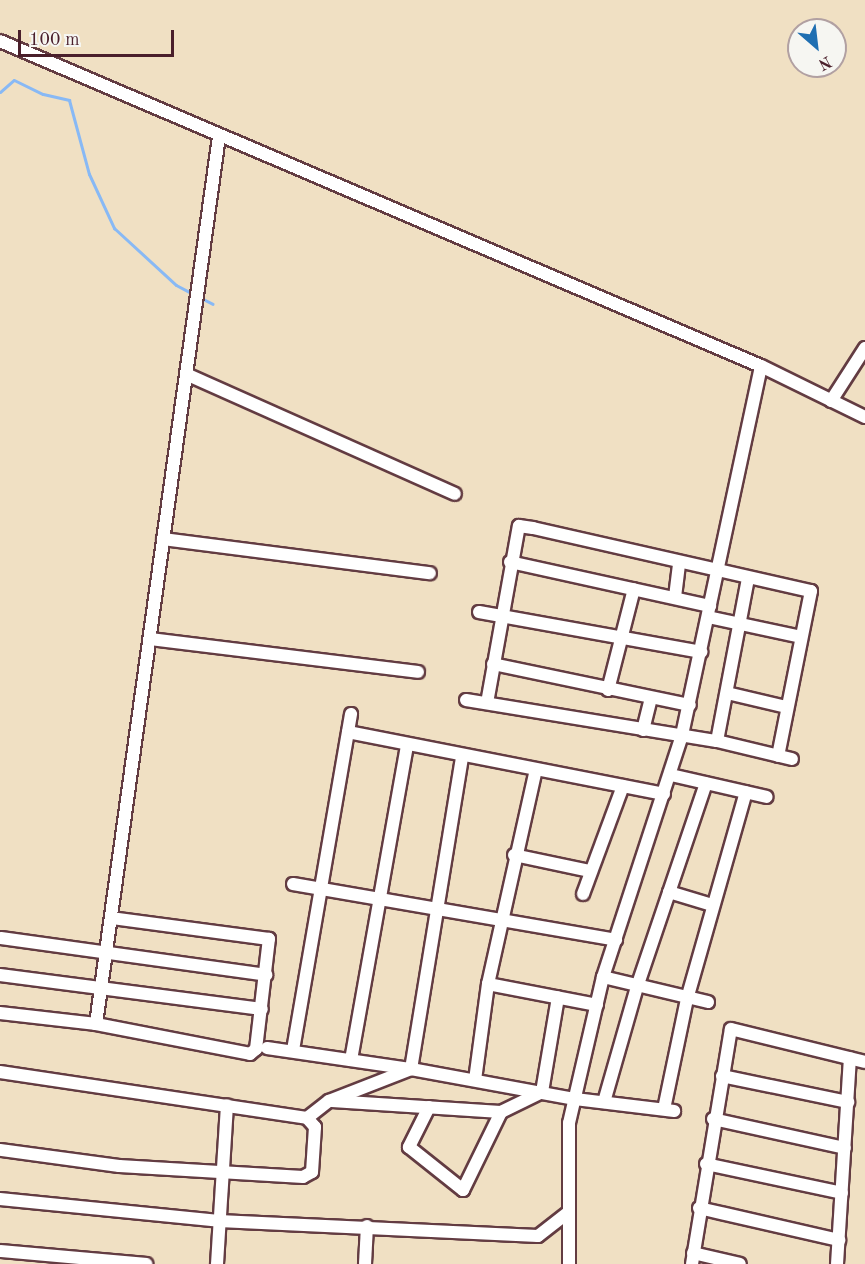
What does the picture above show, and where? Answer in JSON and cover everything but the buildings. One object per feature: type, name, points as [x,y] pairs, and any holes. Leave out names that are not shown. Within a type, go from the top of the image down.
[{"type":"street","points":[[0,40],[219,137],[761,366],[865,417]]},
{"type":"street","points":[[96,1024],[188,375],[195,295],[219,137]]},
{"type":"street","points":[[831,401],[859,372],[865,348]]},
{"type":"street","points":[[569,1264],[567,1141],[575,1099],[603,977],[671,775],[690,705],[761,366]]},
{"type":"street","points":[[188,375],[455,494]]},
{"type":"street","points":[[487,703],[510,562],[519,526],[811,591],[778,756]]},
{"type":"street","points":[[163,539],[430,573]]},
{"type":"street","points":[[510,562],[675,597],[738,624],[801,637]]},
{"type":"street","points":[[675,597],[680,563]]},
{"type":"street","points":[[717,741],[748,578]]},
{"type":"street","points":[[608,690],[634,589]]},
{"type":"street","points":[[479,612],[502,614],[701,652]]},
{"type":"street","points":[[150,639],[418,672]]},
{"type":"street","points":[[493,664],[608,690],[690,705]]},
{"type":"street","points":[[727,693],[786,707]]},
{"type":"street","points":[[643,730],[651,698]]},
{"type":"street","points":[[466,700],[717,741],[792,759]]},
{"type":"street","points":[[292,1050],[351,714]]},
{"type":"street","points":[[348,732],[407,746],[663,794]]},
{"type":"street","points":[[351,1060],[380,899],[382,873],[407,746]]},
{"type":"street","points":[[411,1069],[440,909],[462,756]]},
{"type":"street","points":[[475,1080],[488,984],[514,855],[536,770]]},
{"type":"street","points":[[671,775],[767,797]]},
{"type":"street","points":[[604,1102],[638,987],[706,783]]},
{"type":"street","points":[[583,894],[623,786]]},
{"type":"street","points":[[267,1048],[411,1069],[575,1099],[669,1110],[687,999],[746,792]]},
{"type":"street","points":[[514,855],[590,872]]},
{"type":"street","points":[[293,884],[616,940]]},
{"type":"street","points":[[669,892],[712,905]]},
{"type":"street","points":[[0,1013],[96,1024],[250,1054],[256,1049],[271,946],[264,936],[112,918]]},
{"type":"street","points":[[1,938],[266,975]]},
{"type":"street","points":[[0,975],[262,1009]]},
{"type":"street","points":[[603,977],[687,999],[708,1002]]},
{"type":"street","points":[[488,984],[597,1005]]},
{"type":"street","points":[[542,1092],[558,997]]},
{"type":"street","points":[[740,1264],[693,1259],[713,1119],[731,1029],[865,1062]]},
{"type":"street","points":[[837,1264],[850,1058]]},
{"type":"street","points":[[307,1118],[329,1101],[411,1069]]},
{"type":"street","points":[[0,1072],[307,1118],[315,1127],[312,1172],[308,1176],[119,1166],[0,1150]]},
{"type":"street","points":[[722,1076],[848,1102]]},
{"type":"street","points":[[329,1101],[501,1112],[542,1092]]},
{"type":"street","points":[[217,1264],[227,1105]]},
{"type":"street","points":[[429,1107],[409,1147],[463,1190],[501,1112]]},
{"type":"street","points":[[713,1119],[845,1148]]},
{"type":"street","points":[[706,1164],[842,1192]]},
{"type":"street","points":[[0,1199],[219,1221],[538,1236],[567,1213]]},
{"type":"street","points":[[699,1208],[839,1240]]},
{"type":"street","points":[[365,1264],[367,1227]]},
{"type":"street","points":[[0,1251],[146,1264]]},
{"type":"waterway","points":[[0,92],[14,80],[43,94],[69,100],[89,174],[114,228],[176,285],[193,294]]},
{"type":"waterway","points":[[201,298],[213,304]]}]
